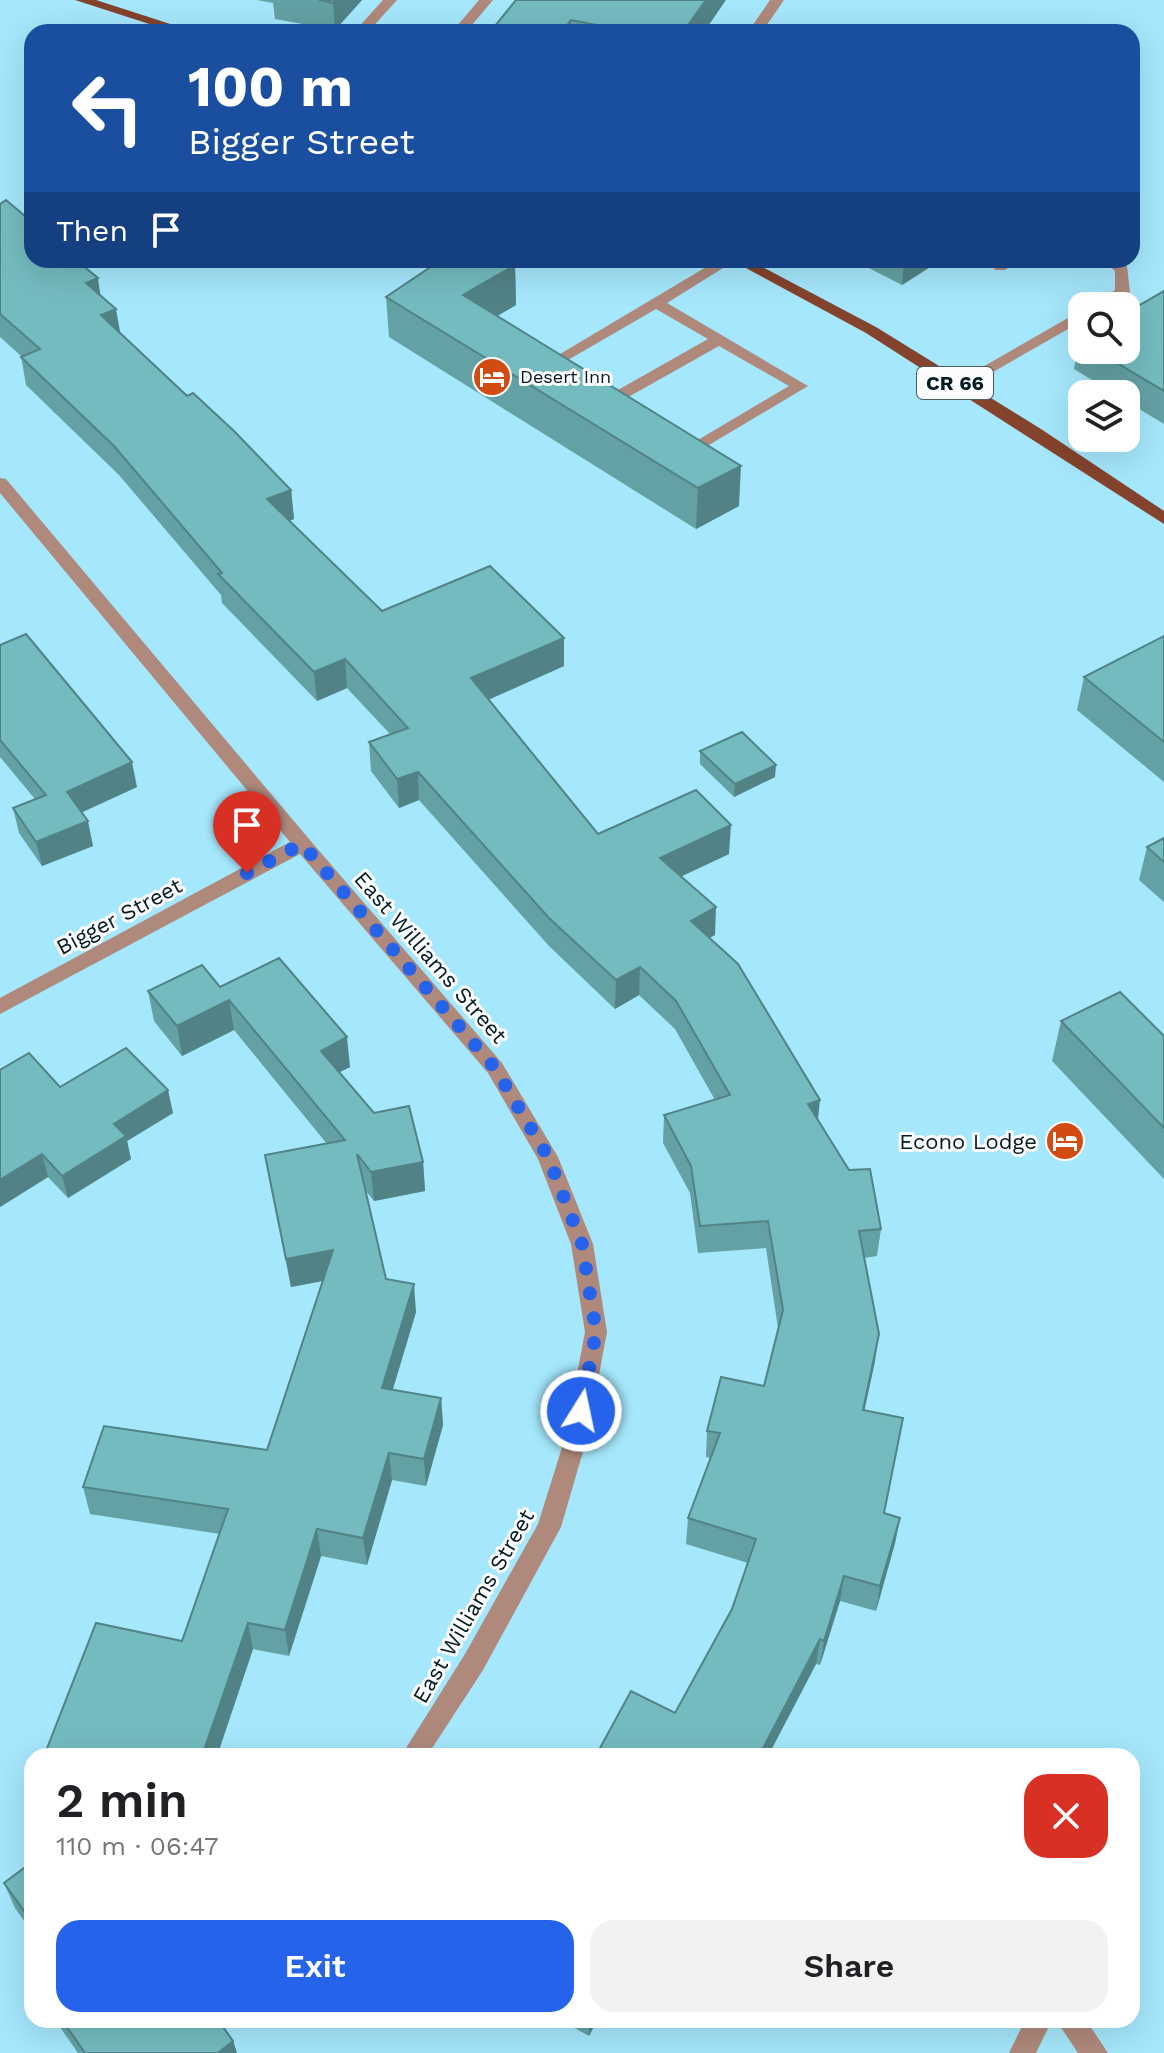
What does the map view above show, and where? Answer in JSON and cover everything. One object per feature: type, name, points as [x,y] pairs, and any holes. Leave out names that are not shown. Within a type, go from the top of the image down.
[{"type":"main road","points":[[82,0],[162,24]]},
{"type":"main road","name":"CR 66","points":[[753,268],[871,330],[1035,432],[1164,519]]},
{"type":"street","points":[[368,24],[390,0]]},
{"type":"street","points":[[466,24],[486,0]]},
{"type":"street","points":[[760,24],[777,0]]},
{"type":"street","points":[[563,357],[715,268]]},
{"type":"street","points":[[1121,268],[1122,292]]},
{"type":"street","points":[[656,303],[800,386],[682,456]]},
{"type":"street","points":[[959,385],[1068,323]]},
{"type":"street","points":[[600,406],[720,339]]},
{"type":"street","name":"East Williams Street","points":[[0,483],[302,844],[495,1068],[548,1157],[582,1244],[596,1332],[576,1438],[549,1527],[474,1662],[418,1748]]},
{"type":"street","name":"Bigger Street","points":[[0,1007],[302,844]]},
{"type":"street","points":[[1022,2053],[1035,2028]]},
{"type":"street","points":[[1075,2028],[1095,2053]]},
{"type":"building","points":[[516,0],[706,0],[689,24],[592,24],[571,20],[568,24],[496,24]]},
{"type":"building","points":[[6,200],[24,215],[24,268],[86,268],[98,278],[86,283],[116,309],[101,315],[187,396],[193,393],[291,490],[267,499],[382,611],[490,566],[564,638],[471,678],[598,834],[696,790],[731,825],[660,858],[716,907],[691,921],[738,964],[820,1100],[808,1104],[849,1170],[870,1169],[881,1229],[859,1231],[879,1334],[863,1410],[903,1418],[884,1513],[900,1518],[880,1586],[844,1576],[824,1641],[820,1639],[763,1748],[600,1748],[631,1691],[675,1713],[732,1609],[756,1539],[688,1518],[720,1433],[707,1431],[721,1377],[764,1386],[783,1310],[768,1221],[700,1226],[691,1166],[664,1115],[730,1095],[676,1001],[640,967],[616,980],[549,918],[418,772],[397,779],[369,742],[408,728],[345,659],[314,672],[218,574],[222,573],[114,446],[21,357],[40,349],[0,314],[0,204]]},
{"type":"building","points":[[429,268],[510,268],[463,295],[741,466],[698,488],[386,297]]},
{"type":"building","points":[[1164,291],[1164,391],[1119,364],[1140,364],[1140,305]]},
{"type":"building","points":[[26,634],[132,762],[67,792],[88,821],[36,842],[13,808],[46,795],[0,740],[0,645]]},
{"type":"building","points":[[1164,636],[1164,742],[1084,677]]},
{"type":"building","points":[[742,732],[776,765],[735,784],[700,751]]},
{"type":"building","points":[[1164,838],[1164,862],[1147,847]]},
{"type":"building","points":[[279,958],[347,1037],[321,1051],[374,1113],[409,1106],[423,1162],[371,1172],[357,1154],[386,1279],[414,1284],[382,1388],[441,1398],[424,1459],[389,1453],[363,1538],[317,1529],[285,1630],[248,1623],[205,1748],[47,1748],[96,1623],[182,1641],[228,1509],[83,1487],[104,1426],[267,1450],[333,1250],[286,1259],[265,1155],[345,1140],[229,1000],[177,1026],[148,991],[202,965],[220,987]]},
{"type":"building","points":[[1120,992],[1164,1036],[1164,1128],[1061,1021]]},
{"type":"building","points":[[126,1048],[168,1090],[114,1124],[126,1136],[62,1176],[42,1154],[0,1180],[0,1070],[29,1053],[60,1087]]},
{"type":"building","points":[[24,1868],[24,1911],[4,1883]]},
{"type":"building","points":[[68,2028],[224,2028],[233,2041],[218,2053],[85,2053]]},
{"type":"place","name":"Desert Inn","points":[[492,377]]},
{"type":"place","name":"Econo Lodge","points":[[1065,1141]]},
{"type":"route","points":[[247,873],[302,844],[495,1068],[548,1157],[582,1244],[596,1332],[581,1411]]}]
